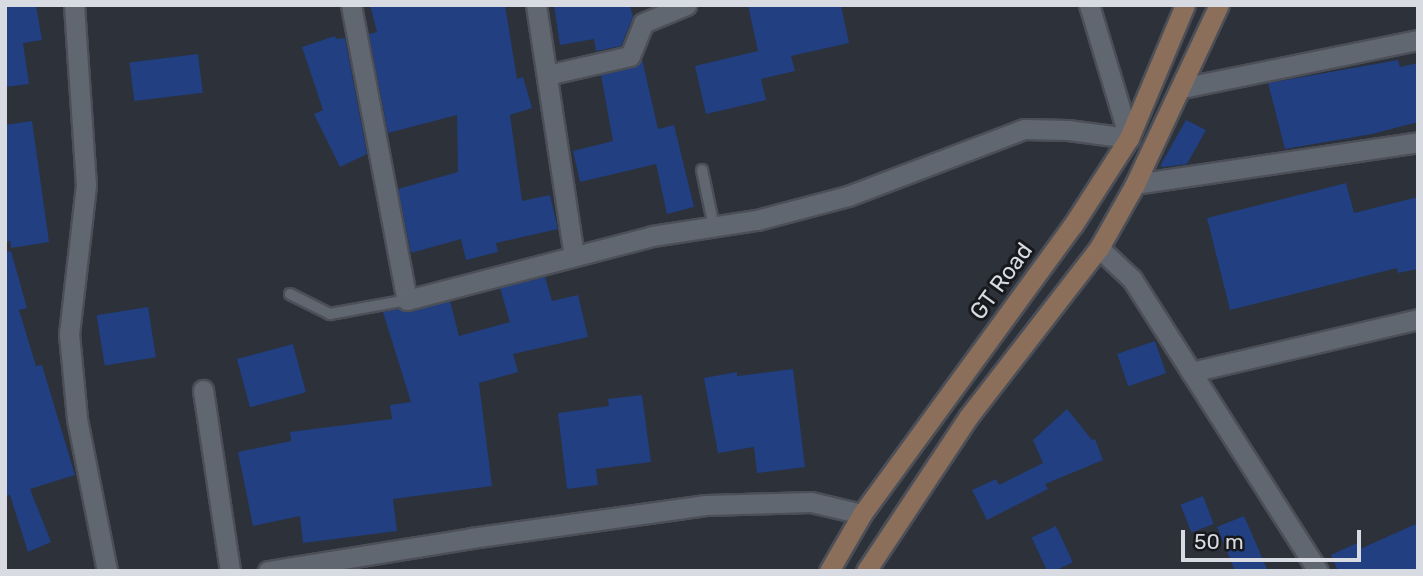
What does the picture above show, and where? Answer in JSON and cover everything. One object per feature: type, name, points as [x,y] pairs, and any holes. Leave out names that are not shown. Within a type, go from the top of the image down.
[{"type":"main road","name":"GT Road","points":[[829,571],[862,514],[1073,225],[1129,138],[1185,5]]},
{"type":"main road","points":[[866,571],[969,416],[1099,248],[1135,184],[1219,5]]},
{"type":"street","points":[[74,5],[86,186],[69,334],[77,419],[107,571]]},
{"type":"street","points":[[351,5],[407,300],[652,236],[757,220],[848,196],[1024,129],[1068,130],[1129,138],[1089,5]]},
{"type":"street","points":[[536,5],[575,255]]},
{"type":"street","points":[[547,75],[630,56],[643,23],[686,5]]},
{"type":"street","points":[[1182,88],[1418,40]]},
{"type":"street","points":[[1135,184],[1418,142]]},
{"type":"street","points":[[1099,248],[1132,279],[1318,571]]},
{"type":"street","points":[[1191,372],[1418,319]]},
{"type":"street","points":[[203,390],[230,571]]},
{"type":"street","points":[[268,571],[471,538],[706,505],[811,502],[862,514]]},
{"type":"lane","points":[[702,170],[715,226]]},
{"type":"lane","points":[[290,294],[330,314],[407,300]]},
{"type":"building","points":[[5,5],[36,5],[42,40],[23,43],[29,84],[5,87]]},
{"type":"building","points":[[370,5],[505,5],[517,79],[523,77],[532,108],[510,115],[522,201],[550,195],[558,229],[496,243],[498,252],[466,260],[461,239],[411,253],[398,189],[458,172],[457,115],[388,133],[369,34],[377,32]]},
{"type":"building","points":[[554,5],[630,5],[633,17],[621,46],[596,51],[594,39],[560,45]]},
{"type":"building","points":[[748,5],[841,5],[849,43],[791,56],[795,71],[761,79],[766,100],[706,114],[695,66],[758,51]]},
{"type":"building","points":[[335,36],[336,39],[345,38],[367,154],[340,167],[314,114],[323,110],[302,47]]},
{"type":"building","points":[[198,54],[203,93],[134,101],[130,62]]},
{"type":"building","points":[[642,59],[658,129],[674,125],[694,207],[667,214],[656,164],[580,182],[573,151],[613,141],[601,75],[633,68]]},
{"type":"building","points":[[1398,60],[1400,67],[1418,63],[1418,122],[1372,134],[1285,149],[1268,83]]},
{"type":"building","points":[[1186,120],[1206,130],[1187,164],[1160,166]]},
{"type":"building","points":[[32,121],[49,242],[11,248],[10,241],[5,242],[5,125]]},
{"type":"building","points":[[1346,183],[1354,213],[1418,197],[1418,269],[1398,273],[1397,268],[1230,310],[1207,218]]},
{"type":"building","points":[[11,251],[27,308],[19,310],[36,366],[42,365],[75,475],[30,489],[51,542],[28,552],[10,495],[5,496],[5,252]]},
{"type":"building","points":[[545,277],[552,301],[578,295],[588,337],[513,354],[518,372],[479,383],[492,486],[393,499],[397,531],[303,543],[300,516],[253,526],[238,452],[291,441],[290,432],[392,419],[390,405],[411,402],[383,312],[399,309],[410,312],[450,301],[459,336],[510,322],[500,288]]},
{"type":"building","points":[[148,307],[156,357],[105,366],[97,315]]},
{"type":"building","points":[[1155,341],[1166,373],[1128,386],[1117,354]]},
{"type":"building","points":[[293,344],[306,392],[250,407],[237,359]]},
{"type":"building","points":[[793,369],[805,467],[757,473],[754,447],[718,453],[704,378],[737,372],[737,376]]},
{"type":"building","points":[[642,395],[651,462],[596,469],[598,485],[567,489],[558,413],[609,406],[608,399]]},
{"type":"building","points":[[1067,409],[1092,440],[1095,439],[1103,460],[1045,484],[1048,489],[987,520],[972,490],[996,479],[999,485],[1043,463],[1033,440]]},
{"type":"building","points":[[1203,496],[1214,524],[1191,533],[1181,505]]},
{"type":"building","points":[[1244,516],[1268,571],[1235,571],[1217,527]]},
{"type":"building","points":[[1418,523],[1418,571],[1338,571],[1331,555],[1357,543],[1360,549]]},
{"type":"building","points":[[1056,526],[1073,562],[1054,571],[1047,571],[1032,537]]}]
